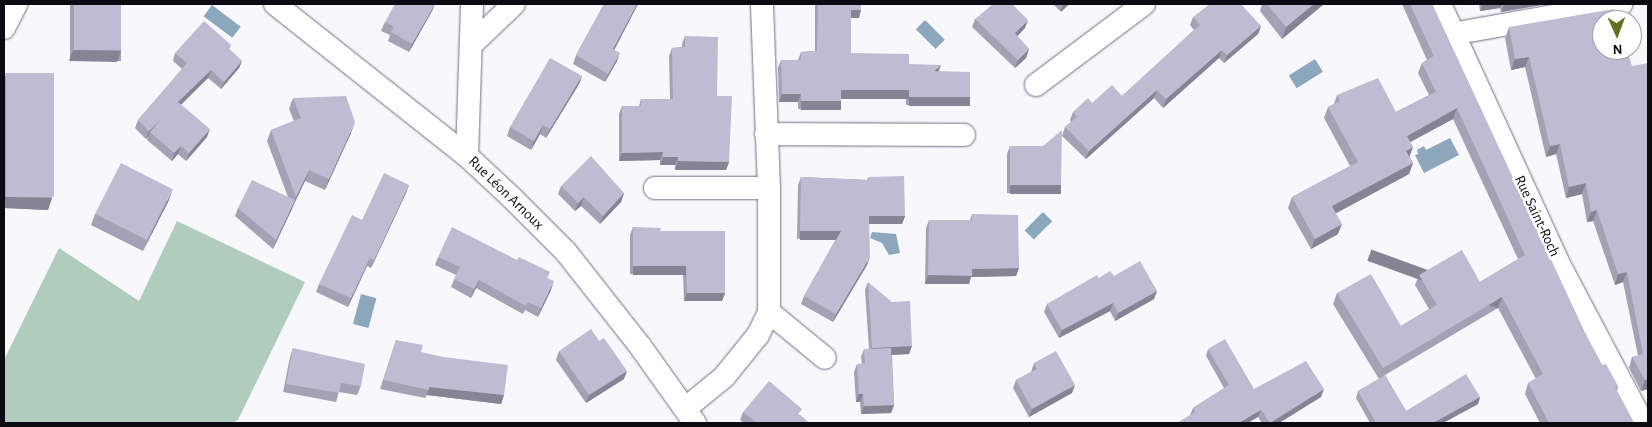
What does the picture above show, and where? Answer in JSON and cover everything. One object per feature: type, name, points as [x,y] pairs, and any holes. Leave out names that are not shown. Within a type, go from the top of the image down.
[{"type":"street","points":[[4,28],[16,4]]},
{"type":"street","name":"Rue Léon Arnoux","points":[[275,4],[467,156],[566,252],[690,415]]},
{"type":"street","points":[[467,156],[472,4]]},
{"type":"street","points":[[471,45],[514,4]]},
{"type":"street","points":[[690,415],[758,335],[769,312],[769,188],[762,4]]},
{"type":"street","points":[[1036,85],[1144,4]]},
{"type":"street","name":"Rue Saint-Roch","points":[[1440,4],[1452,34],[1559,264],[1643,423]]},
{"type":"street","points":[[1452,34],[1621,4]]},
{"type":"street","points":[[766,134],[964,135]]},
{"type":"street","points":[[655,188],[769,188]]},
{"type":"street","points":[[769,312],[825,358]]},
{"type":"green space","points":[[177,221],[305,282],[238,420],[231,423],[4,423],[4,360],[59,248],[139,301]]},
{"type":"water","points":[[212,5],[241,27],[232,38],[204,16]]},
{"type":"water","points":[[925,20],[945,40],[936,49],[916,29]]},
{"type":"water","points":[[1315,59],[1323,72],[1297,88],[1289,75]]},
{"type":"water","points":[[1450,138],[1459,155],[1424,173],[1415,155],[1418,154],[1417,150],[1424,146],[1426,150]]},
{"type":"water","points":[[1043,212],[1052,221],[1034,240],[1025,230]]},
{"type":"water","points":[[872,232],[896,234],[900,253],[889,255],[882,243],[870,238]]},
{"type":"water","points":[[361,294],[376,298],[368,328],[353,324]]},
{"type":"building","points":[[74,4],[121,4],[121,50],[74,50]]},
{"type":"building","points":[[395,4],[435,4],[412,44],[391,32],[394,27],[385,22]]},
{"type":"building","points":[[604,4],[637,4],[613,49],[620,53],[608,74],[576,55]]},
{"type":"building","points":[[818,4],[861,4],[861,10],[851,10],[851,53],[909,54],[909,64],[941,65],[934,71],[970,72],[970,97],[909,97],[909,90],[841,90],[841,101],[801,101],[801,94],[782,94],[781,60],[801,60],[801,52],[817,51]]},
{"type":"building","points":[[993,4],[1012,4],[1028,20],[1015,33],[1029,49],[1018,60],[975,19]]},
{"type":"building","points":[[1210,4],[1241,4],[1261,26],[1227,55],[1222,50],[1166,99],[1157,90],[1089,151],[1065,127],[1077,117],[1073,112],[1088,98],[1092,103],[1112,85],[1122,96],[1200,25],[1193,17]]},
{"type":"building","points":[[1267,4],[1314,4],[1286,27]]},
{"type":"building","points":[[1410,4],[1432,4],[1584,331],[1602,365],[1606,364],[1618,386],[1615,387],[1634,423],[1549,423],[1528,383],[1543,374],[1502,297],[1383,368],[1337,293],[1371,274],[1401,326],[1437,305],[1419,275],[1462,250],[1480,282],[1525,255],[1457,108],[1407,136],[1413,147],[1406,151],[1413,163],[1332,206],[1342,224],[1315,239],[1292,197],[1358,162],[1328,107],[1340,101],[1337,95],[1378,78],[1396,112],[1436,92],[1422,63],[1434,56]]},
{"type":"building","points":[[1592,13],[1592,60],[1630,60],[1632,66],[1648,63],[1648,379],[1645,380],[1632,357],[1643,354],[1627,272],[1618,274],[1597,210],[1591,212],[1586,183],[1569,187],[1560,144],[1550,146],[1529,57],[1515,59],[1509,27]]},
{"type":"building","points":[[204,21],[231,45],[228,48],[242,61],[224,82],[211,70],[178,102],[210,129],[189,153],[181,146],[174,153],[150,132],[163,117],[149,131],[138,120],[187,63],[175,53]]},
{"type":"building","points":[[685,36],[718,37],[717,96],[732,96],[729,162],[678,161],[678,157],[663,157],[663,152],[622,153],[622,106],[641,106],[641,99],[673,99],[672,48],[685,47]]},
{"type":"building","points":[[550,58],[582,76],[550,129],[543,125],[534,141],[510,127]]},
{"type":"building","points":[[6,73],[54,73],[54,197],[6,197]]},
{"type":"building","points":[[346,96],[355,122],[329,179],[309,170],[296,197],[271,130],[301,118],[293,98]]},
{"type":"building","points":[[1062,130],[1061,185],[1010,185],[1010,146],[1043,146]]},
{"type":"building","points":[[591,156],[624,193],[603,216],[584,197],[578,203],[561,186]]},
{"type":"building","points":[[121,163],[173,189],[147,240],[95,214]]},
{"type":"building","points":[[384,173],[409,185],[374,260],[370,258],[351,298],[319,284],[352,215],[362,220]]},
{"type":"building","points":[[904,176],[905,216],[869,216],[870,257],[836,314],[804,296],[841,231],[800,231],[801,177],[869,180],[869,177]]},
{"type":"building","points":[[252,180],[295,200],[276,240],[238,208]]},
{"type":"building","points":[[972,214],[1018,215],[1019,268],[972,269],[972,276],[928,275],[929,220],[972,220]]},
{"type":"building","points":[[452,227],[517,260],[519,257],[550,272],[547,278],[554,281],[541,308],[528,302],[526,306],[479,280],[474,289],[454,279],[460,267],[438,257]]},
{"type":"building","points":[[633,227],[661,228],[660,231],[725,231],[725,293],[687,293],[686,266],[633,266]]},
{"type":"building","points":[[1140,261],[1157,291],[1118,313],[1113,303],[1062,330],[1047,304],[1097,275],[1099,278],[1110,271],[1114,276]]},
{"type":"building","points":[[868,282],[892,302],[910,301],[912,346],[872,348]]},
{"type":"building","points":[[591,329],[599,341],[604,338],[627,371],[589,395],[559,351]]},
{"type":"building","points":[[1225,339],[1254,389],[1306,361],[1324,389],[1270,423],[1261,410],[1238,423],[1177,423],[1195,412],[1193,408],[1229,385],[1208,349]]},
{"type":"building","points":[[396,340],[423,345],[421,352],[443,357],[508,365],[504,395],[429,387],[429,390],[383,380]]},
{"type":"building","points":[[293,348],[365,364],[361,386],[341,383],[339,393],[286,384]]},
{"type":"building","points":[[891,348],[894,405],[864,406],[863,394],[859,394],[857,364],[865,363],[864,349]]},
{"type":"building","points":[[1056,351],[1075,385],[1032,409],[1016,380],[1037,369],[1034,363]]},
{"type":"building","points":[[1466,374],[1480,397],[1433,423],[1376,423],[1358,391],[1385,375],[1406,411]]},
{"type":"building","points":[[769,381],[802,409],[798,414],[809,423],[757,423],[743,412]]}]
